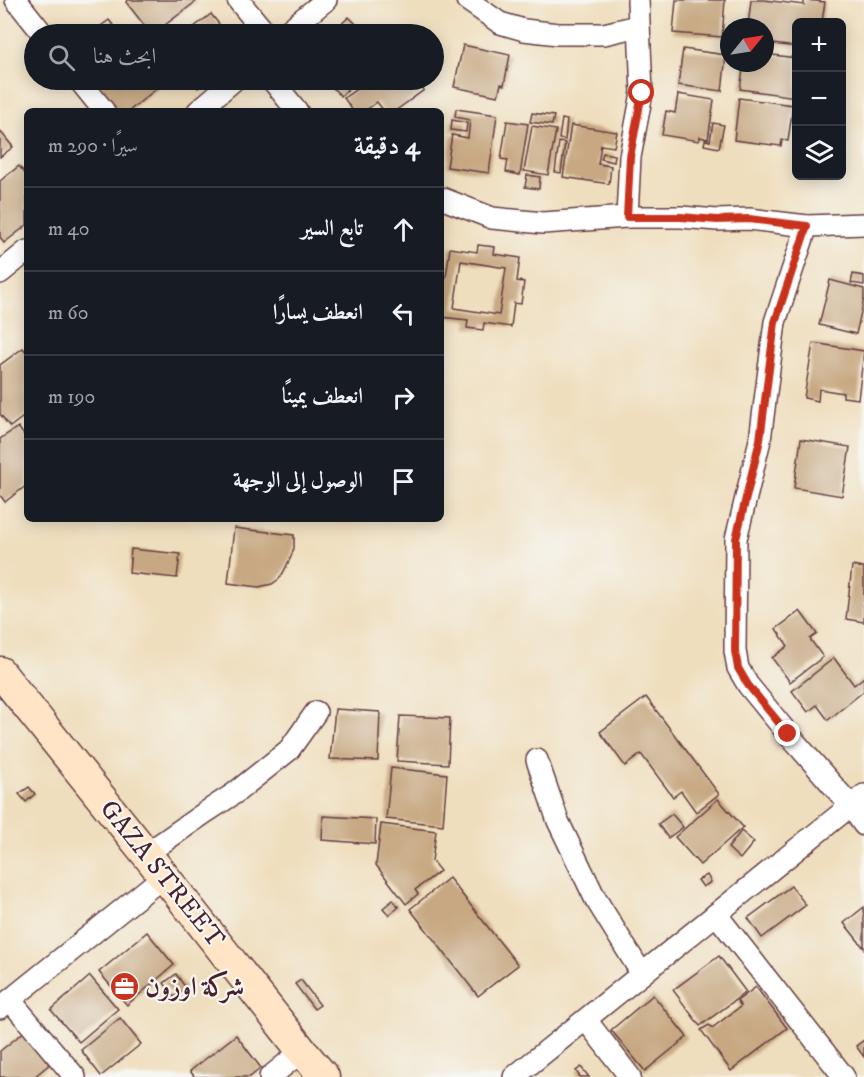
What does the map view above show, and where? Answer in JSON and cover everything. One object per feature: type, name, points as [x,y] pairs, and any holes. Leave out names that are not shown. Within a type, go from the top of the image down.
[{"type":"main road","name":"GAZA STREET","points":[[0,672],[324,1077]]},
{"type":"street","points":[[16,0],[35,24]]},
{"type":"street","points":[[238,0],[258,24]]},
{"type":"street","points":[[296,24],[326,0]]},
{"type":"street","points":[[467,0],[500,23],[524,30],[558,34],[604,34],[638,26]]},
{"type":"street","points":[[627,217],[630,157],[642,93],[638,0]]},
{"type":"street","points":[[87,90],[102,108]]},
{"type":"street","points":[[201,108],[222,90]]},
{"type":"street","points":[[280,90],[295,108]]},
{"type":"street","points":[[444,199],[492,219],[543,223],[627,217],[681,217],[717,220],[749,219],[807,226],[864,224]]},
{"type":"street","points":[[807,226],[775,322],[760,440],[736,539],[735,651],[738,668],[748,685],[788,734],[857,800],[864,825]]},
{"type":"street","points":[[75,1077],[5,1004],[155,865],[206,812],[235,793],[289,750],[316,712]]},
{"type":"street","points":[[537,760],[558,821],[595,898],[642,974]]},
{"type":"street","points":[[514,1077],[857,800]]},
{"type":"street","points":[[716,914],[844,1077]]},
{"type":"street","points":[[586,1020],[630,1077]]},
{"type":"street","points":[[270,1077],[302,1051]]},
{"type":"building","points":[[128,0],[198,0],[166,24],[143,24],[126,2]]},
{"type":"building","points":[[676,0],[725,0],[724,18],[720,18],[720,37],[673,33]]},
{"type":"building","points":[[751,0],[804,5],[804,0],[825,2],[823,18],[792,18],[792,46],[774,44],[774,18],[749,18]]},
{"type":"building","points":[[211,14],[219,24],[198,24]]},
{"type":"building","points":[[349,17],[356,24],[341,24]]},
{"type":"building","points":[[463,45],[510,55],[504,85],[501,84],[498,96],[454,87]]},
{"type":"building","points":[[683,49],[720,54],[720,72],[724,72],[722,91],[678,85]]},
{"type":"building","points":[[774,55],[792,57],[792,96],[740,89],[743,72],[774,72]]},
{"type":"building","points":[[97,90],[155,90],[133,108],[111,108]]},
{"type":"building","points":[[335,90],[347,90],[341,96]]},
{"type":"building","points":[[355,90],[424,90],[399,108],[382,108],[377,102],[369,108],[351,108],[344,98]]},
{"type":"building","points":[[678,94],[714,100],[708,139],[700,137],[699,141],[662,135],[666,111],[675,113]]},
{"type":"building","points":[[739,98],[792,105],[788,141],[782,140],[781,146],[734,140]]},
{"type":"building","points":[[456,109],[497,115],[489,173],[447,167],[452,135],[468,138],[470,120],[455,117]]},
{"type":"building","points":[[532,113],[554,116],[552,125],[530,122]]},
{"type":"building","points":[[562,119],[567,120],[565,140],[559,139]]},
{"type":"building","points":[[452,120],[467,123],[466,132],[451,130]]},
{"type":"building","points":[[507,121],[528,124],[520,175],[506,172],[508,160],[501,159]]},
{"type":"building","points":[[713,123],[724,125],[719,148],[704,145],[705,140],[710,141]]},
{"type":"building","points":[[571,125],[617,132],[614,147],[601,145],[598,164],[611,166],[609,184],[563,177]]},
{"type":"building","points":[[532,126],[556,130],[548,175],[524,171]]},
{"type":"building","points":[[0,131],[13,147],[0,157]]},
{"type":"building","points":[[559,142],[565,143],[561,173],[555,172]]},
{"type":"building","points":[[603,153],[615,155],[614,162],[601,159]]},
{"type":"building","points":[[19,166],[24,172],[24,227],[4,243],[0,237],[0,181]]},
{"type":"building","points":[[527,175],[540,177],[539,189],[525,187]]},
{"type":"building","points":[[478,245],[495,247],[494,254],[520,258],[517,281],[524,282],[521,304],[514,303],[511,327],[484,323],[483,330],[467,328],[468,320],[444,317],[444,277],[446,277],[450,248],[477,252]],"holes":[[[461,261],[506,268],[499,315],[454,308]]]},
{"type":"building","points":[[853,274],[864,276],[864,285],[851,283]]},
{"type":"building","points":[[830,280],[864,289],[856,334],[819,325]]},
{"type":"building","points":[[813,343],[864,351],[858,399],[843,397],[843,393],[819,389],[818,401],[804,398]]},
{"type":"building","points":[[24,349],[24,416],[10,427],[0,414],[0,365]]},
{"type":"building","points":[[18,427],[24,435],[24,487],[5,502],[0,495],[0,439]]},
{"type":"building","points":[[801,439],[850,447],[842,496],[794,488]]},
{"type":"building","points":[[234,528],[294,535],[291,557],[279,579],[272,584],[259,587],[228,583]]},
{"type":"building","points":[[131,549],[180,554],[177,578],[129,573]]},
{"type":"building","points":[[852,566],[864,568],[864,622],[846,619]]},
{"type":"building","points":[[800,611],[817,634],[810,639],[823,657],[790,682],[772,658],[788,646],[776,629]]},
{"type":"building","points":[[834,658],[854,685],[864,677],[864,691],[828,720],[817,705],[808,712],[792,691]]},
{"type":"building","points":[[646,697],[719,794],[696,812],[681,791],[673,797],[641,754],[625,766],[600,732]]},
{"type":"building","points":[[335,709],[380,712],[378,761],[330,759]]},
{"type":"building","points":[[400,716],[450,718],[448,764],[397,761]]},
{"type":"building","points":[[391,768],[447,774],[443,825],[386,819]]},
{"type":"building","points":[[29,787],[35,794],[26,802],[19,794]]},
{"type":"building","points":[[718,799],[743,827],[700,865],[675,837]]},
{"type":"building","points":[[672,814],[683,827],[668,838],[658,824]]},
{"type":"building","points":[[323,816],[376,819],[375,844],[322,840]]},
{"type":"building","points":[[381,824],[436,831],[432,861],[440,871],[415,890],[418,894],[406,904],[376,865]]},
{"type":"building","points":[[741,831],[754,842],[740,859],[728,848]]},
{"type":"building","points":[[707,875],[711,882],[703,887],[698,880]]},
{"type":"building","points":[[449,878],[518,965],[478,996],[410,909]]},
{"type":"building","points":[[791,886],[806,905],[762,938],[748,918]]},
{"type":"building","points":[[393,900],[399,907],[389,915],[383,908]]},
{"type":"building","points":[[864,907],[864,948],[844,923]]},
{"type":"building","points":[[147,932],[174,965],[127,1005],[99,972]]},
{"type":"building","points":[[719,956],[746,992],[700,1026],[673,990]]},
{"type":"building","points":[[176,974],[186,988],[174,997],[164,983]]},
{"type":"building","points":[[90,976],[118,1009],[79,1042],[51,1010]]},
{"type":"building","points":[[301,980],[320,1005],[314,1009],[295,984]]},
{"type":"building","points":[[756,987],[787,1028],[731,1071],[701,1030],[709,1025],[712,1028],[741,1006],[737,1001]]},
{"type":"building","points":[[653,995],[687,1037],[645,1071],[611,1030]]},
{"type":"building","points":[[120,1018],[141,1044],[101,1076],[81,1050]]},
{"type":"building","points":[[25,1031],[51,1063],[34,1077],[0,1077],[0,1051]]},
{"type":"building","points":[[236,1035],[261,1068],[250,1077],[195,1077],[190,1071]]},
{"type":"building","points":[[864,1040],[864,1057],[856,1046]]},
{"type":"building","points":[[581,1067],[589,1077],[580,1077],[576,1071]]},
{"type":"place","name":"شركة اوزون","points":[[124,987]]},
{"type":"route","points":[[642,93],[630,157],[627,217],[749,219],[807,226],[775,322],[760,440],[736,539],[735,651],[738,668],[748,685],[788,734]]}]
